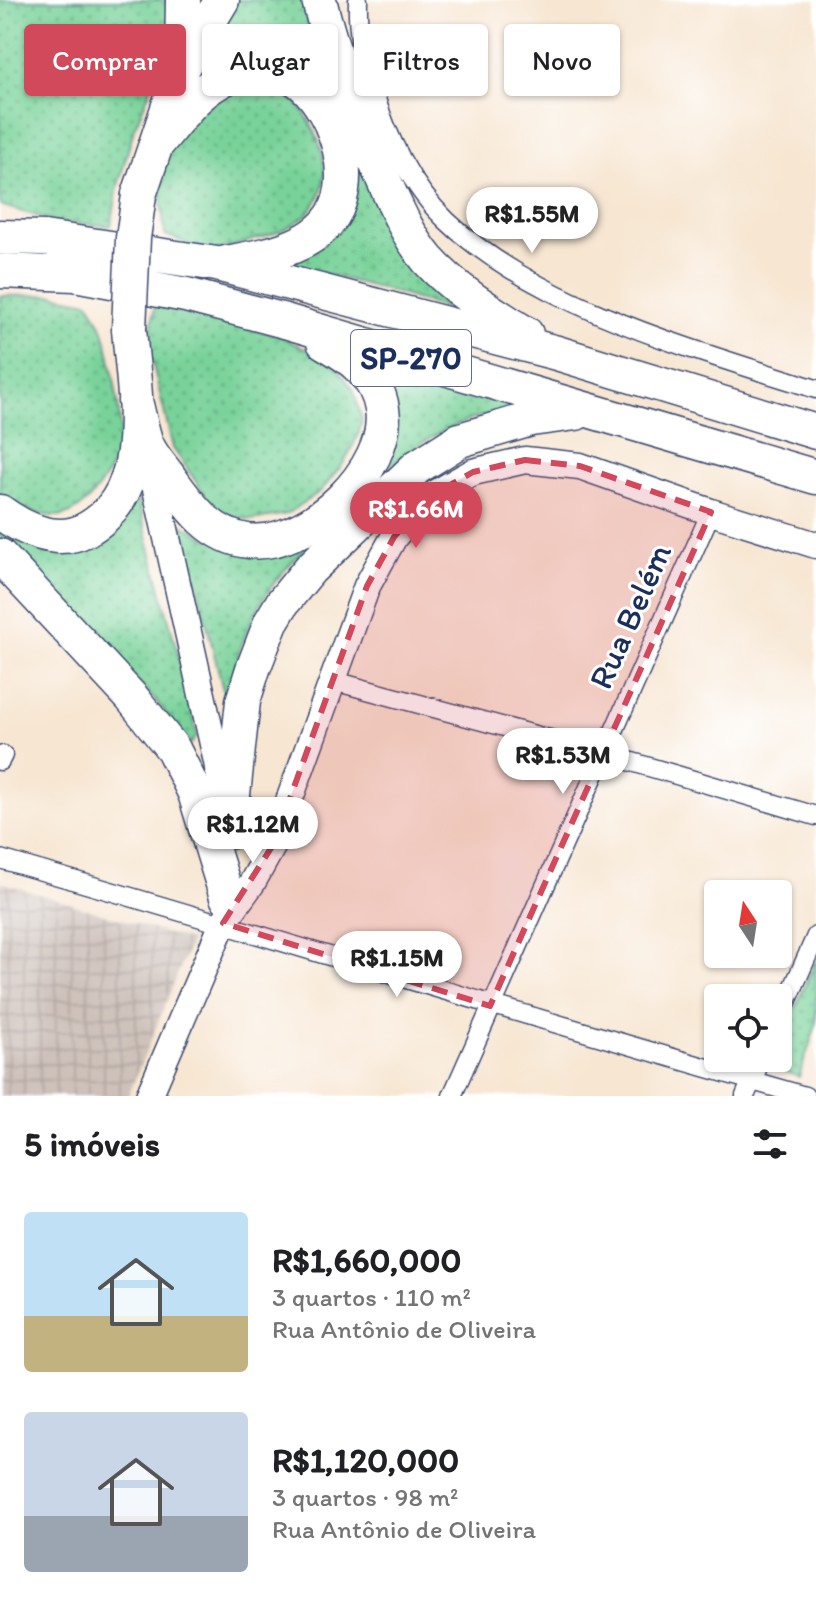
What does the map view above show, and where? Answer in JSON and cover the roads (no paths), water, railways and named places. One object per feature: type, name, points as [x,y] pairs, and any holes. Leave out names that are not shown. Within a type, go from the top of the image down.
[{"type":"highway","points":[[183,0],[183,24]]},
{"type":"highway","points":[[186,60],[222,0]]},
{"type":"highway","points":[[319,0],[347,96],[409,232],[427,259],[459,289],[557,353]]},
{"type":"highway","points":[[156,145],[198,97],[216,82],[258,70],[289,75],[302,83],[329,121],[339,150],[343,181],[339,205],[327,224],[309,239],[283,249],[217,264]]},
{"type":"highway","points":[[0,512],[35,532],[63,537],[79,534],[107,516],[119,502],[129,478],[135,437],[129,329],[133,238],[139,195],[172,96]]},
{"type":"highway","points":[[0,223],[44,238]]},
{"type":"highway","name":"SP-270","points":[[0,237],[44,238],[217,264],[557,353],[816,432]]},
{"type":"highway","name":"SP-270","points":[[0,271],[75,274],[186,295],[285,321],[816,477]]},
{"type":"highway","points":[[135,401],[147,446],[198,516],[222,534],[250,542],[288,537],[305,528],[346,495],[367,469],[382,433],[382,406],[361,366],[285,321]]},
{"type":"highway","points":[[229,832],[241,714],[253,669],[277,612],[310,569],[417,467],[460,440],[531,419],[589,412]]},
{"type":"highway","points":[[0,556],[132,698],[173,749],[195,793],[225,910]]},
{"type":"main road","points":[[147,446],[217,762],[229,832],[225,910],[149,1096]]},
{"type":"main road","points":[[225,910],[252,883],[273,845],[367,586],[394,537],[429,497],[473,472],[525,460],[580,466],[816,545]]},
{"type":"street","points":[[358,0],[357,33],[380,116],[407,170],[446,220],[498,260],[558,295],[625,324],[816,389]]},
{"type":"street","name":"Rua Belém","points":[[452,1096],[711,512]]},
{"type":"street","points":[[334,681],[605,754],[816,816]]},
{"type":"street","points":[[0,859],[225,910],[490,1006],[749,1088],[805,1096]]},
{"type":"street","points":[[792,990],[816,936]]}]
